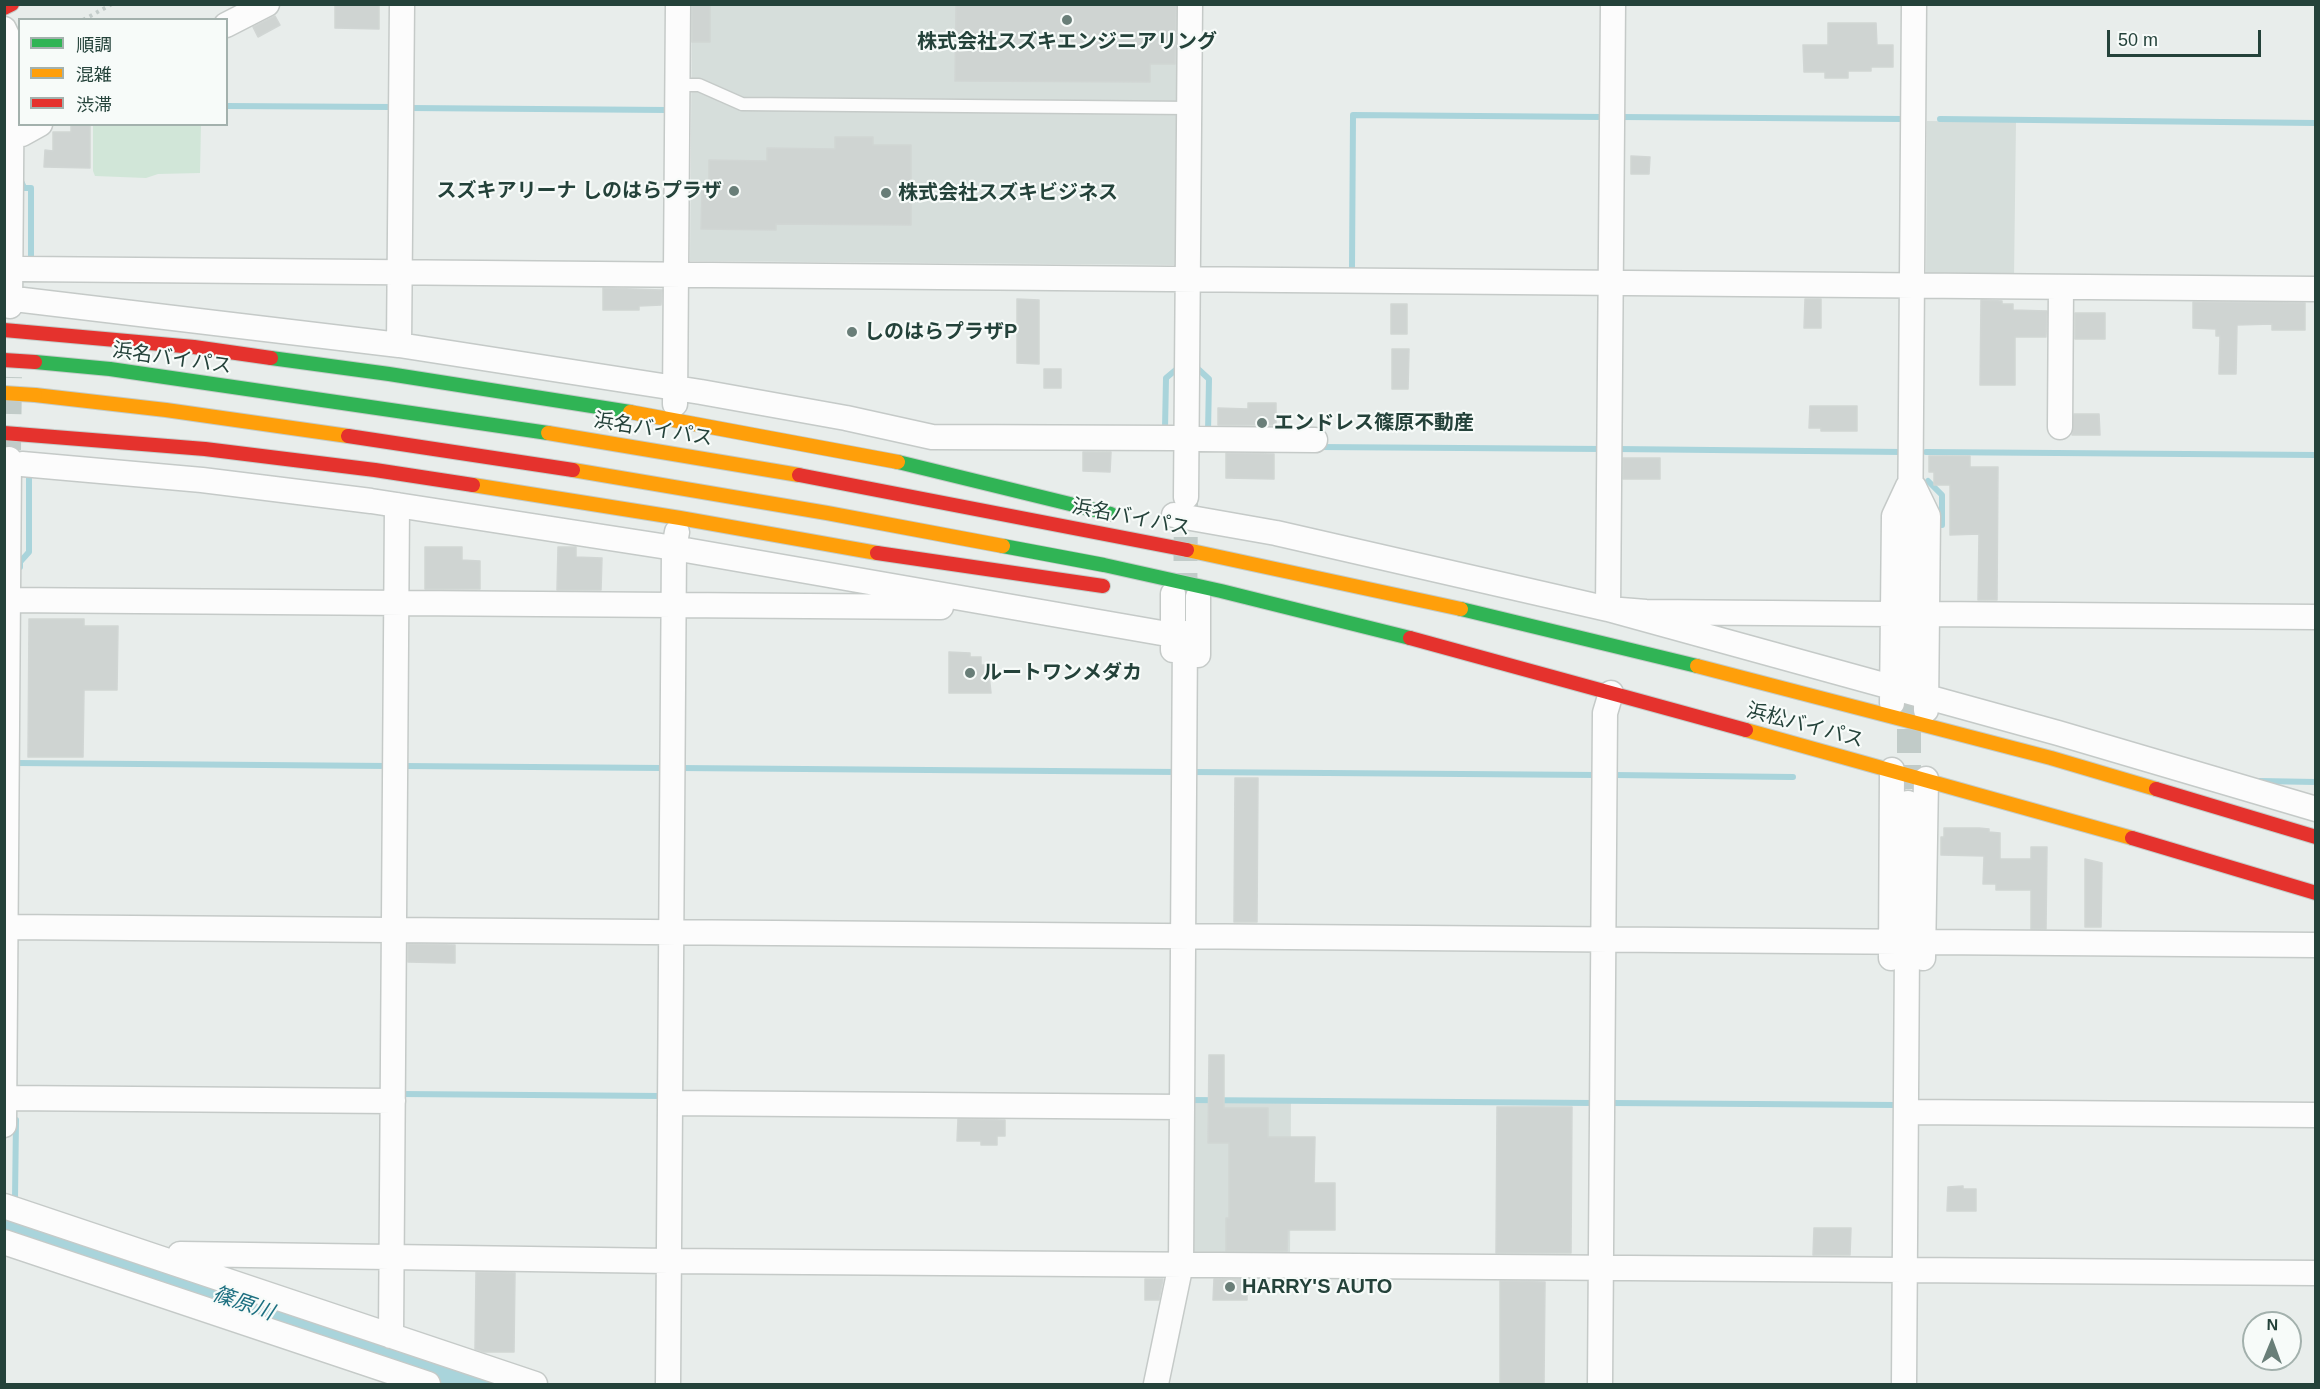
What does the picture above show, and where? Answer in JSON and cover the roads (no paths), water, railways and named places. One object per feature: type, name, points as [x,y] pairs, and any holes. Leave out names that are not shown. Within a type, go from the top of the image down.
[{"type":"highway","points":[[4,8],[12,4]]},
{"type":"highway","points":[[14,330],[206,348],[673,419],[839,448],[1055,498],[1126,518]]},
{"type":"highway","name":"浜名バイパス","points":[[4,360],[110,369],[384,408],[690,456],[984,509],[1290,571]]},
{"type":"highway","points":[[4,393],[106,401],[380,440],[685,488],[1047,554],[1281,605]]},
{"type":"highway","points":[[13,434],[159,445],[307,461],[680,518],[902,557],[1114,587]]},
{"type":"highway","points":[[1187,523],[1290,571]]},
{"type":"highway","name":"浜松バイパス","points":[[1290,571],[1646,652],[1926,723],[2316,837]]},
{"type":"highway","points":[[1167,594],[1281,605]]},
{"type":"highway","name":"浜松バイパス","points":[[1281,605],[1453,649],[1926,779],[2316,893]]},
{"type":"highway","points":[[2185,797],[2305,848]]},
{"type":"street","points":[[228,25],[267,4]]},
{"type":"street","points":[[399,345],[402,4]]},
{"type":"street","points":[[673,419],[678,4]]},
{"type":"street","points":[[1187,523],[1190,4]]},
{"type":"street","points":[[1608,609],[1613,4]]},
{"type":"street","points":[[1909,689],[1914,4]]},
{"type":"street","points":[[4,29],[12,46],[12,134],[8,197],[17,303]]},
{"type":"street","points":[[12,134],[22,134],[36,126]]},
{"type":"street","points":[[8,197],[23,224],[23,269],[14,330]]},
{"type":"street","points":[[23,269],[2316,288]]},
{"type":"street","points":[[2060,427],[2061,286]]},
{"type":"street","points":[[17,303],[399,345],[675,388],[846,418],[932,437],[1175,438]]},
{"type":"street","points":[[1187,370],[1175,406],[1175,438],[1187,523]]},
{"type":"street","points":[[1187,370],[1200,406],[1199,439],[1187,523]]},
{"type":"street","points":[[4,1125],[6,556],[16,461],[13,434]]},
{"type":"street","points":[[1199,439],[1315,440]]},
{"type":"street","points":[[16,461],[202,480],[398,505],[674,548],[1179,634]]},
{"type":"street","points":[[1911,479],[1894,516],[1893,614],[1909,689],[1926,723]]},
{"type":"street","points":[[1892,715],[1909,689],[1927,614],[1928,516],[1911,479]]},
{"type":"street","points":[[387,1356],[392,1257],[398,505]]},
{"type":"street","points":[[668,1384],[674,548],[680,518]]},
{"type":"street","points":[[1187,523],[1276,533],[1608,609],[1909,689],[2316,809]]},
{"type":"street","points":[[1156,1384],[1181,1264],[1184,753],[1172,716],[1179,634],[1167,594]]},
{"type":"street","points":[[6,600],[942,607],[944,595]]},
{"type":"street","points":[[1184,753],[1197,716],[1198,597]]},
{"type":"street","points":[[1608,609],[1646,612],[1893,614]]},
{"type":"street","points":[[1927,614],[2316,617]]},
{"type":"street","points":[[1600,1384],[1605,713],[1611,693]]},
{"type":"street","points":[[1892,770],[1907,942],[1924,956],[1907,993],[1904,1384]]},
{"type":"street","points":[[1907,993],[1890,956],[1907,942],[1926,779]]},
{"type":"street","points":[[1907,942],[1908,803]]},
{"type":"street","points":[[5,927],[2316,945]]},
{"type":"street","points":[[5,1098],[393,1101]]},
{"type":"street","points":[[670,1103],[1182,1107]]},
{"type":"street","points":[[1906,1112],[2316,1114]]},
{"type":"street","points":[[5,1208],[177,1264],[387,1356],[428,1384]]},
{"type":"street","points":[[4,1242],[387,1356],[535,1384]]},
{"type":"street","points":[[177,1264],[180,1254],[669,1261],[2316,1273]]},
{"type":"lane","points":[[677,85],[699,85],[742,104],[1190,108]]},
{"type":"waterway","points":[[228,106],[391,107]]},
{"type":"waterway","points":[[410,108],[667,110]]},
{"type":"waterway","points":[[1352,268],[1353,115],[1603,117]]},
{"type":"waterway","points":[[1621,117],[1903,119]]},
{"type":"waterway","points":[[1940,119],[2316,123]]},
{"type":"waterway","points":[[21,181],[24,188],[31,188],[31,262]]},
{"type":"waterway","points":[[1165,429],[1166,378],[1178,368]]},
{"type":"waterway","points":[[1197,368],[1209,379],[1208,433]]},
{"type":"waterway","points":[[1319,447],[1602,449]]},
{"type":"waterway","points":[[1617,449],[1902,452]]},
{"type":"waterway","points":[[1926,452],[2316,455]]},
{"type":"waterway","points":[[20,567],[20,562],[29,552],[29,475]]},
{"type":"waterway","points":[[1928,481],[1942,495],[1942,525]]},
{"type":"waterway","points":[[16,763],[388,766]]},
{"type":"waterway","points":[[403,766],[662,768]]},
{"type":"waterway","points":[[680,768],[1177,772]]},
{"type":"waterway","points":[[1192,772],[1597,775]]},
{"type":"waterway","points":[[1613,775],[1793,777]]},
{"type":"waterway","points":[[2259,781],[2316,782]]},
{"type":"waterway","points":[[401,1094],[662,1096]]},
{"type":"waterway","points":[[1190,1100],[1593,1103]]},
{"type":"waterway","points":[[1612,1103],[1896,1105]]},
{"type":"waterway","points":[[15,1199],[16,1120]]},
{"type":"waterway","points":[[15,1217],[15,1228]]},
{"type":"waterway","name":"篠原川","points":[[4,1224],[481,1384]]},
{"type":"tunnel","points":[[9,450],[10,377]]},
{"type":"tunnel","points":[[1185,633],[1186,497]]},
{"type":"tunnel","points":[[1909,704],[1909,789]]},
{"type":"place","name":"株式会社スズキエンジニアリング","points":[[1067,20]]},
{"type":"place","name":"スズキアリーナ しのはらプラザ","points":[[734,191]]},
{"type":"place","name":"株式会社スズキビジネス","points":[[886,193]]},
{"type":"place","name":"しのはらプラザP","points":[[852,332]]},
{"type":"place","name":"エンドレス篠原不動産","points":[[1262,423]]},
{"type":"place","name":"ルートワンメダカ","points":[[970,673]]},
{"type":"place","name":"HARRY'S AUTO","points":[[1230,1287]]}]
